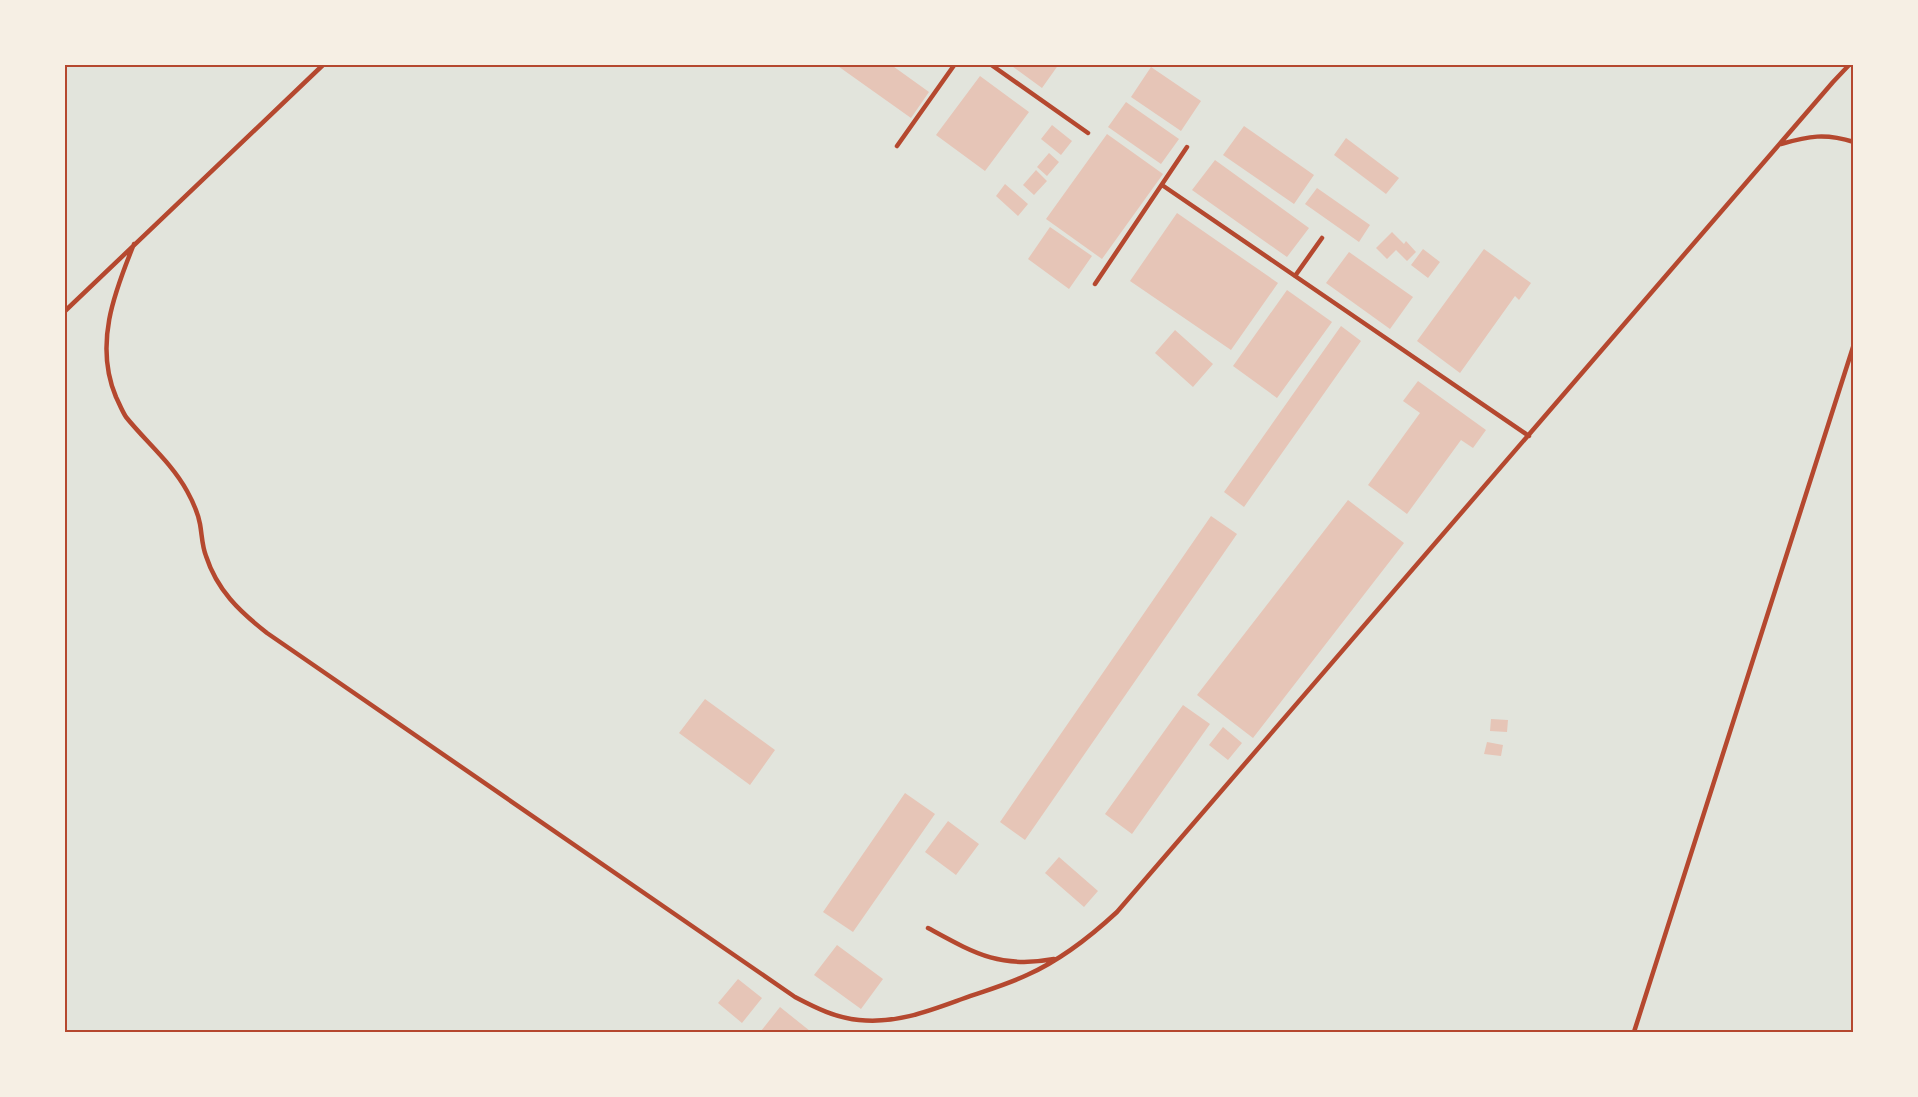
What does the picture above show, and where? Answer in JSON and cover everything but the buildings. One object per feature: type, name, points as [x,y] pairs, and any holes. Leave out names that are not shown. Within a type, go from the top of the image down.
[{"type":"lane","points":[[64,312],[324,64]]},
{"type":"lane","points":[[897,147],[955,64]]},
{"type":"lane","points":[[990,64],[1088,133]]},
{"type":"lane","points":[[134,244],[110,310],[105,345],[110,381],[124,415],[170,464],[187,491],[199,521],[205,555],[219,585],[240,612],[267,633],[795,997],[826,1012],[859,1020],[893,1020],[927,1012],[1027,975],[1059,958],[1090,937],[1117,912],[1850,64]]},
{"type":"lane","points":[[1781,144],[1807,136],[1833,136],[1854,142]]},
{"type":"lane","points":[[1095,284],[1187,147]]},
{"type":"lane","points":[[1162,185],[1529,436]]},
{"type":"lane","points":[[1295,276],[1322,238]]},
{"type":"lane","points":[[1634,1032],[1854,344]]},
{"type":"lane","points":[[928,928],[972,953],[994,959],[1038,962],[1059,958]]},
{"type":"shaded area","points":[[64,65],[1853,65],[1853,1032],[65,1032]]}]
